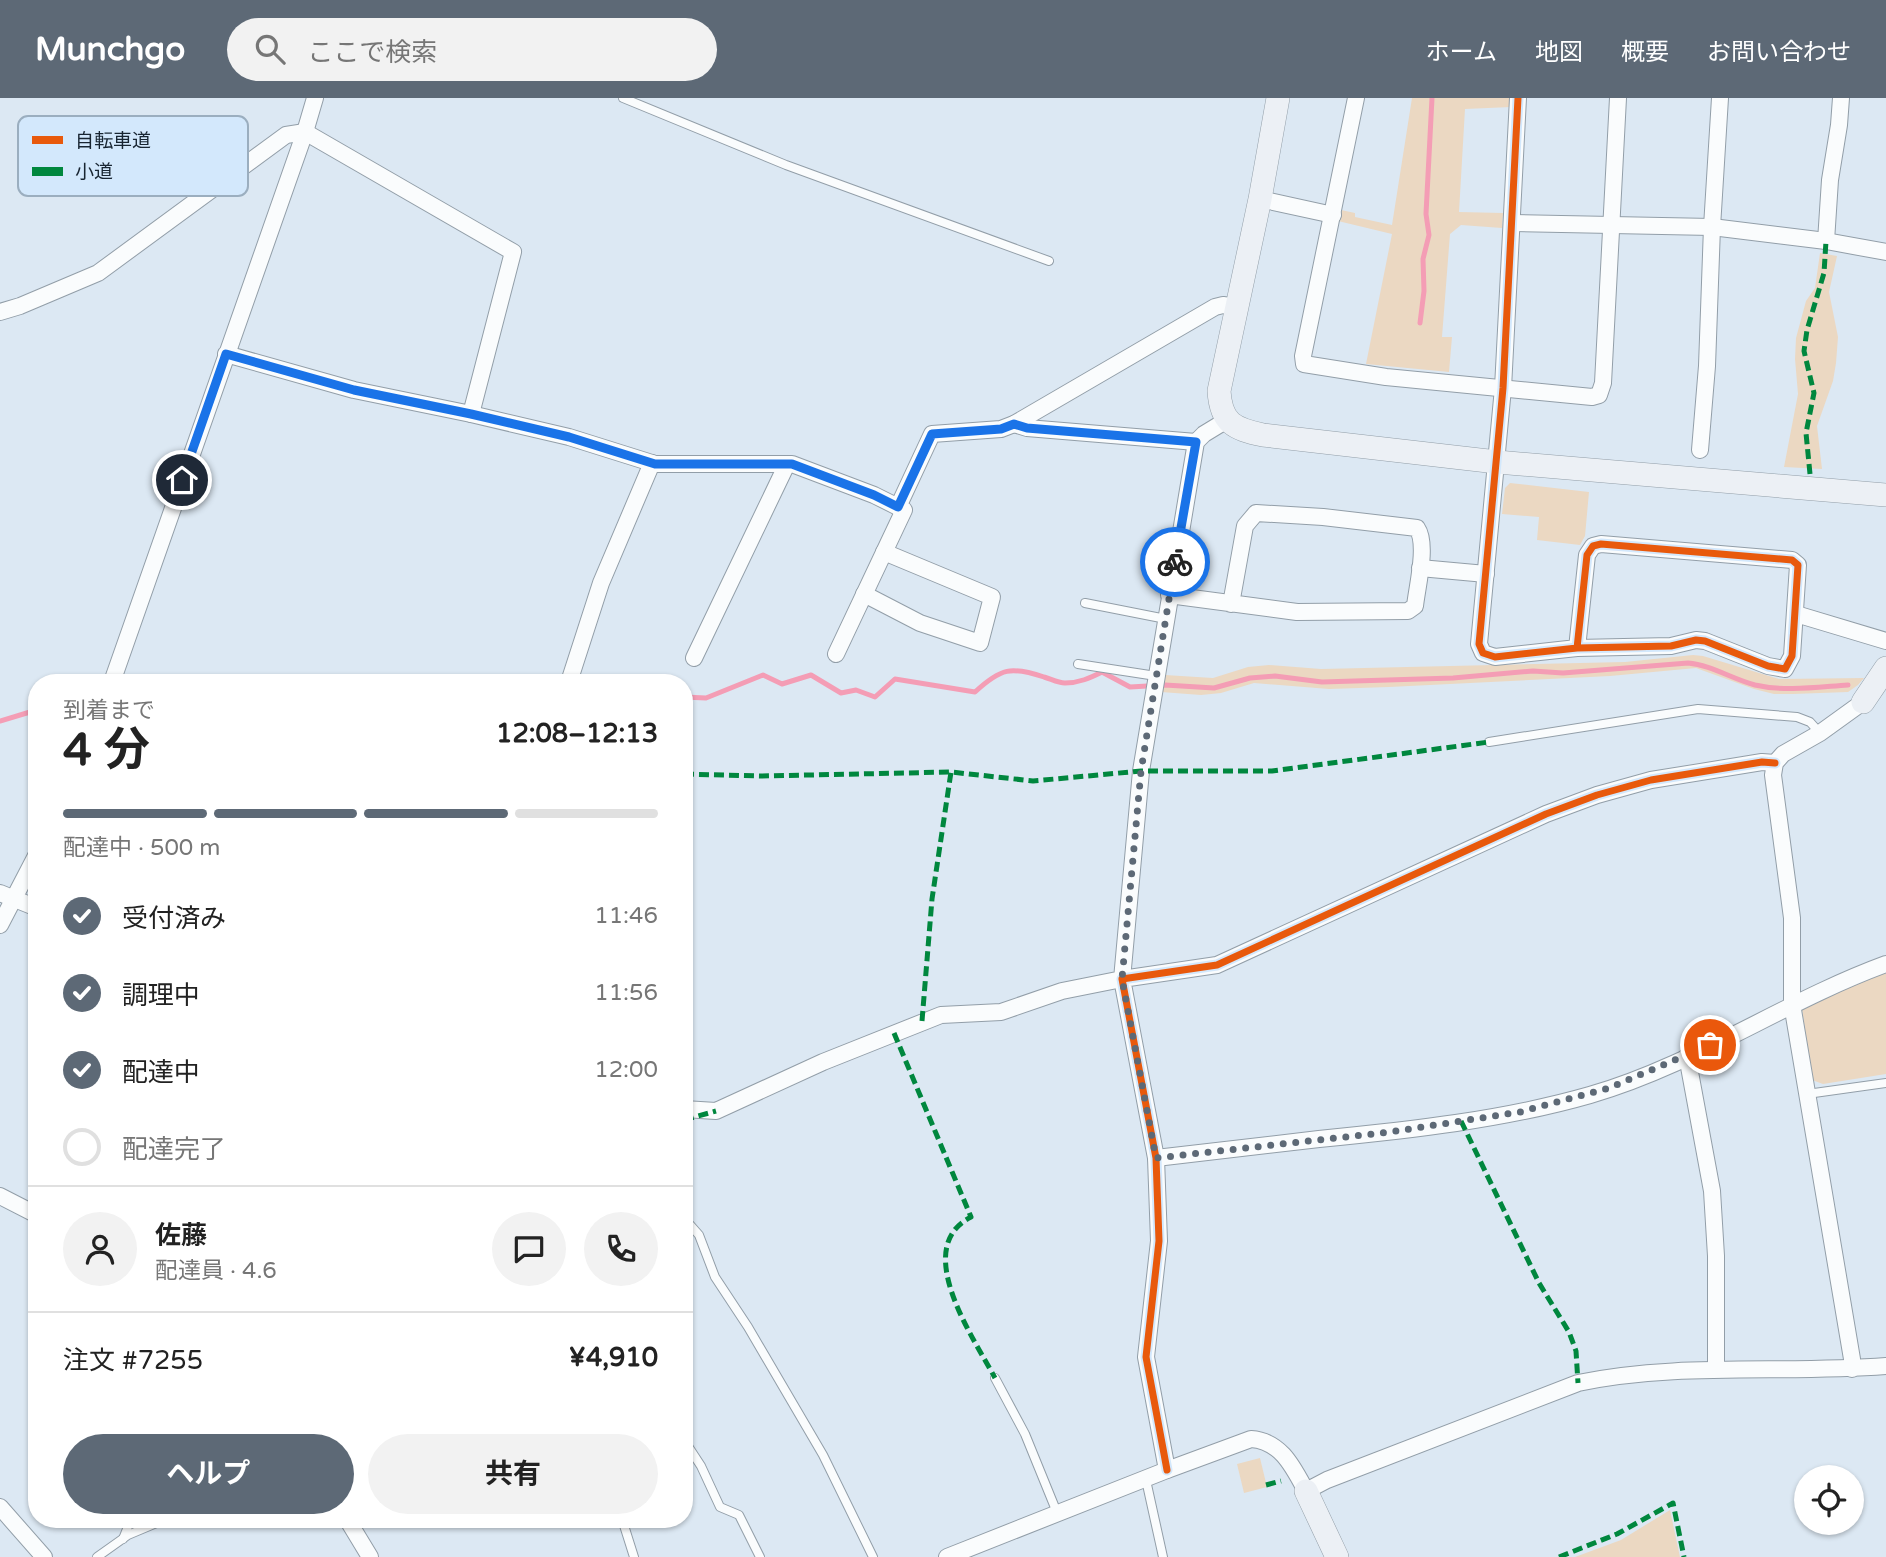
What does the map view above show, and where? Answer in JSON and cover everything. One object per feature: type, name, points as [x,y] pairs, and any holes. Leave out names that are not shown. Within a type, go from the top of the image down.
[{"type":"street","points":[[115,674],[315,98]]},
{"type":"street","points":[[1278,98],[1260,199],[1219,391],[1220,405],[1227,420],[1236,428],[1263,435],[1497,462],[1886,495]]},
{"type":"street","points":[[1356,98],[1303,356],[1304,364],[1386,377],[1592,397],[1599,395],[1603,383],[1619,98]]},
{"type":"street","points":[[1518,98],[1503,388],[1479,645],[1483,653],[1495,657],[1577,648],[1671,646],[1696,640],[1705,641],[1768,666],[1785,669],[1791,656],[1798,565],[1792,560],[1601,544],[1593,546],[1587,555],[1577,648]]},
{"type":"street","points":[[1699,450],[1707,366],[1720,98]]},
{"type":"street","points":[[1826,241],[1830,180],[1841,98]]},
{"type":"street","points":[[248,163],[286,135],[305,132],[513,253],[471,414]]},
{"type":"street","points":[[0,312],[98,273],[203,196]]},
{"type":"street","points":[[1260,199],[1333,215]]},
{"type":"street","points":[[1513,223],[1712,227],[1826,241],[1886,252]]},
{"type":"street","points":[[898,507],[932,434],[1001,429],[1014,424],[1215,307],[1237,307]]},
{"type":"street","points":[[226,354],[354,390],[569,437],[652,463],[787,464],[874,495],[904,510],[836,654]]},
{"type":"street","points":[[1167,1470],[1146,1357],[1159,1241],[1156,1158],[1122,979],[1141,771],[1196,442],[1227,420]]},
{"type":"street","points":[[1014,424],[1027,428],[1196,442]]},
{"type":"street","points":[[572,674],[601,583],[652,463]]},
{"type":"street","points":[[694,657],[787,464]]},
{"type":"street","points":[[1169,595],[1231,604],[1297,612],[1408,611],[1415,606],[1422,541],[1417,528],[1323,517],[1256,513],[1245,526],[1231,604]]},
{"type":"street","points":[[864,594],[920,623],[980,643],[992,597],[884,552]]},
{"type":"street","points":[[1420,568],[1486,574]]},
{"type":"street","points":[[1796,614],[1886,641]]},
{"type":"street","points":[[1852,1369],[1792,1004],[1792,918],[1773,790],[1775,763],[1783,754],[1820,733],[1863,702],[1886,668]]},
{"type":"street","points":[[693,1109],[716,1111],[823,1062],[941,1014],[1001,1012],[1062,991],[1217,965],[1546,814],[1597,795],[1651,780],[1762,762],[1775,763]]},
{"type":"street","points":[[0,925],[7,896],[28,867]]},
{"type":"street","points":[[7,896],[28,904]]},
{"type":"street","points":[[1156,1158],[1390,1132],[1520,1112],[1591,1095],[1687,1056],[1792,1004],[1886,964]]},
{"type":"street","points":[[1687,1056],[1712,1191],[1716,1256],[1716,1369]]},
{"type":"street","points":[[0,1196],[28,1210]]},
{"type":"street","points":[[1306,1490],[1578,1383],[1615,1375],[1716,1369],[1852,1369],[1886,1366]]},
{"type":"street","points":[[947,1557],[1251,1439],[1272,1444],[1286,1457],[1306,1490],[1337,1557]]},
{"type":"street","points":[[0,1507],[34,1554]]},
{"type":"street","points":[[352,1528],[370,1557]]},
{"type":"lane","points":[[623,98],[786,165],[1049,261]]},
{"type":"lane","points":[[1085,603],[1166,619]]},
{"type":"lane","points":[[1078,664],[1156,676]]},
{"type":"lane","points":[[1489,742],[1698,709],[1797,717],[1810,722],[1820,733]]},
{"type":"lane","points":[[1807,1094],[1886,1083]]},
{"type":"lane","points":[[693,1229],[699,1235],[715,1277],[748,1327],[823,1455],[873,1557]]},
{"type":"lane","points":[[995,1378],[1025,1434],[1058,1515]]},
{"type":"lane","points":[[693,1454],[720,1507],[738,1515],[760,1557]]},
{"type":"lane","points":[[1146,1480],[1163,1557]]},
{"type":"lane","points":[[122,1539],[127,1528]]},
{"type":"lane","points":[[96,1557],[122,1539],[146,1528]]},
{"type":"lane","points":[[625,1528],[634,1557]]},
{"type":"shaded area","points":[[1412,98],[1511,98],[1511,107],[1465,109],[1459,212],[1503,213],[1502,228],[1461,225],[1450,234],[1442,337],[1452,337],[1449,372],[1366,364],[1392,234],[1338,221],[1341,210],[1355,213],[1355,217],[1392,225]]},
{"type":"shaded area","points":[[1820,253],[1837,256],[1829,292],[1838,337],[1833,381],[1817,426],[1822,469],[1784,467],[1798,394],[1796,338],[1806,301],[1815,288]]},
{"type":"shaded area","points":[[1510,483],[1589,492],[1585,536],[1580,545],[1537,540],[1539,517],[1502,514],[1505,488]]},
{"type":"shaded area","points":[[1693,655],[1779,679],[1864,678],[1848,692],[1793,694],[1774,694],[1754,689],[1696,668],[1610,676],[1389,687],[1329,689],[1254,683],[1221,693],[1201,695],[1161,692],[1165,675],[1213,678],[1248,667],[1269,665],[1321,669],[1625,662]]},
{"type":"shaded area","points":[[1886,973],[1886,1074],[1823,1084],[1812,1080],[1802,1009],[1808,1001]]},
{"type":"shaded area","points":[[1260,1458],[1267,1487],[1244,1493],[1237,1464]]},
{"type":"shaded area","points":[[1670,1510],[1680,1557],[1575,1557],[1621,1540]]},
{"type":"waterway","points":[[1420,323],[1424,291],[1423,259],[1429,235],[1426,214],[1432,98]]},
{"type":"waterway","points":[[693,697],[706,698],[763,675],[782,684],[811,675],[841,693],[856,690],[875,697],[895,679],[975,692],[992,678],[1007,671],[1023,671],[1062,683],[1080,681],[1102,672],[1130,687],[1165,685],[1214,688],[1250,678],[1275,676],[1322,682],[1453,678],[1688,663],[1705,666],[1766,687],[1848,685]]},
{"type":"waterway","points":[[0,721],[28,713]]},
{"type":"marked path","points":[[1810,474],[1806,433],[1814,393],[1804,351],[1807,330],[1824,273],[1826,241]]},
{"type":"marked path","points":[[693,774],[762,776],[951,772],[1033,781],[1141,771],[1272,771],[1489,742]]},
{"type":"marked path","points":[[922,1021],[932,899],[951,772]]},
{"type":"marked path","points":[[894,1033],[971,1217],[954,1231],[946,1250],[947,1272],[963,1319],[995,1378]]},
{"type":"marked path","points":[[693,1117],[716,1111]]},
{"type":"marked path","points":[[1461,1121],[1539,1283],[1569,1332],[1576,1351],[1578,1383]]},
{"type":"marked path","points":[[1266,1485],[1281,1481]]},
{"type":"marked path","points":[[1559,1557],[1617,1534],[1673,1503],[1684,1557]]},
{"type":"cycle path","points":[[1518,98],[1503,388],[1479,644],[1483,653],[1495,657],[1577,648],[1671,646],[1696,640],[1705,641],[1768,666],[1785,669],[1792,656],[1798,565],[1792,560],[1601,544],[1593,546],[1587,555],[1577,648]]},
{"type":"cycle path","points":[[1167,1470],[1146,1357],[1159,1241],[1156,1158],[1122,979],[1217,965],[1546,814],[1597,795],[1651,780],[1762,762],[1775,763]]},
{"type":"way so far","points":[[1175,562],[1141,771],[1122,979],[1156,1158],[1390,1132],[1520,1112],[1591,1095],[1710,1045]]},
{"type":"route","points":[[182,480],[226,354],[354,390],[569,437],[655,464],[792,464],[898,507],[932,434],[1001,429],[1014,424],[1027,428],[1196,442],[1175,562]]}]
